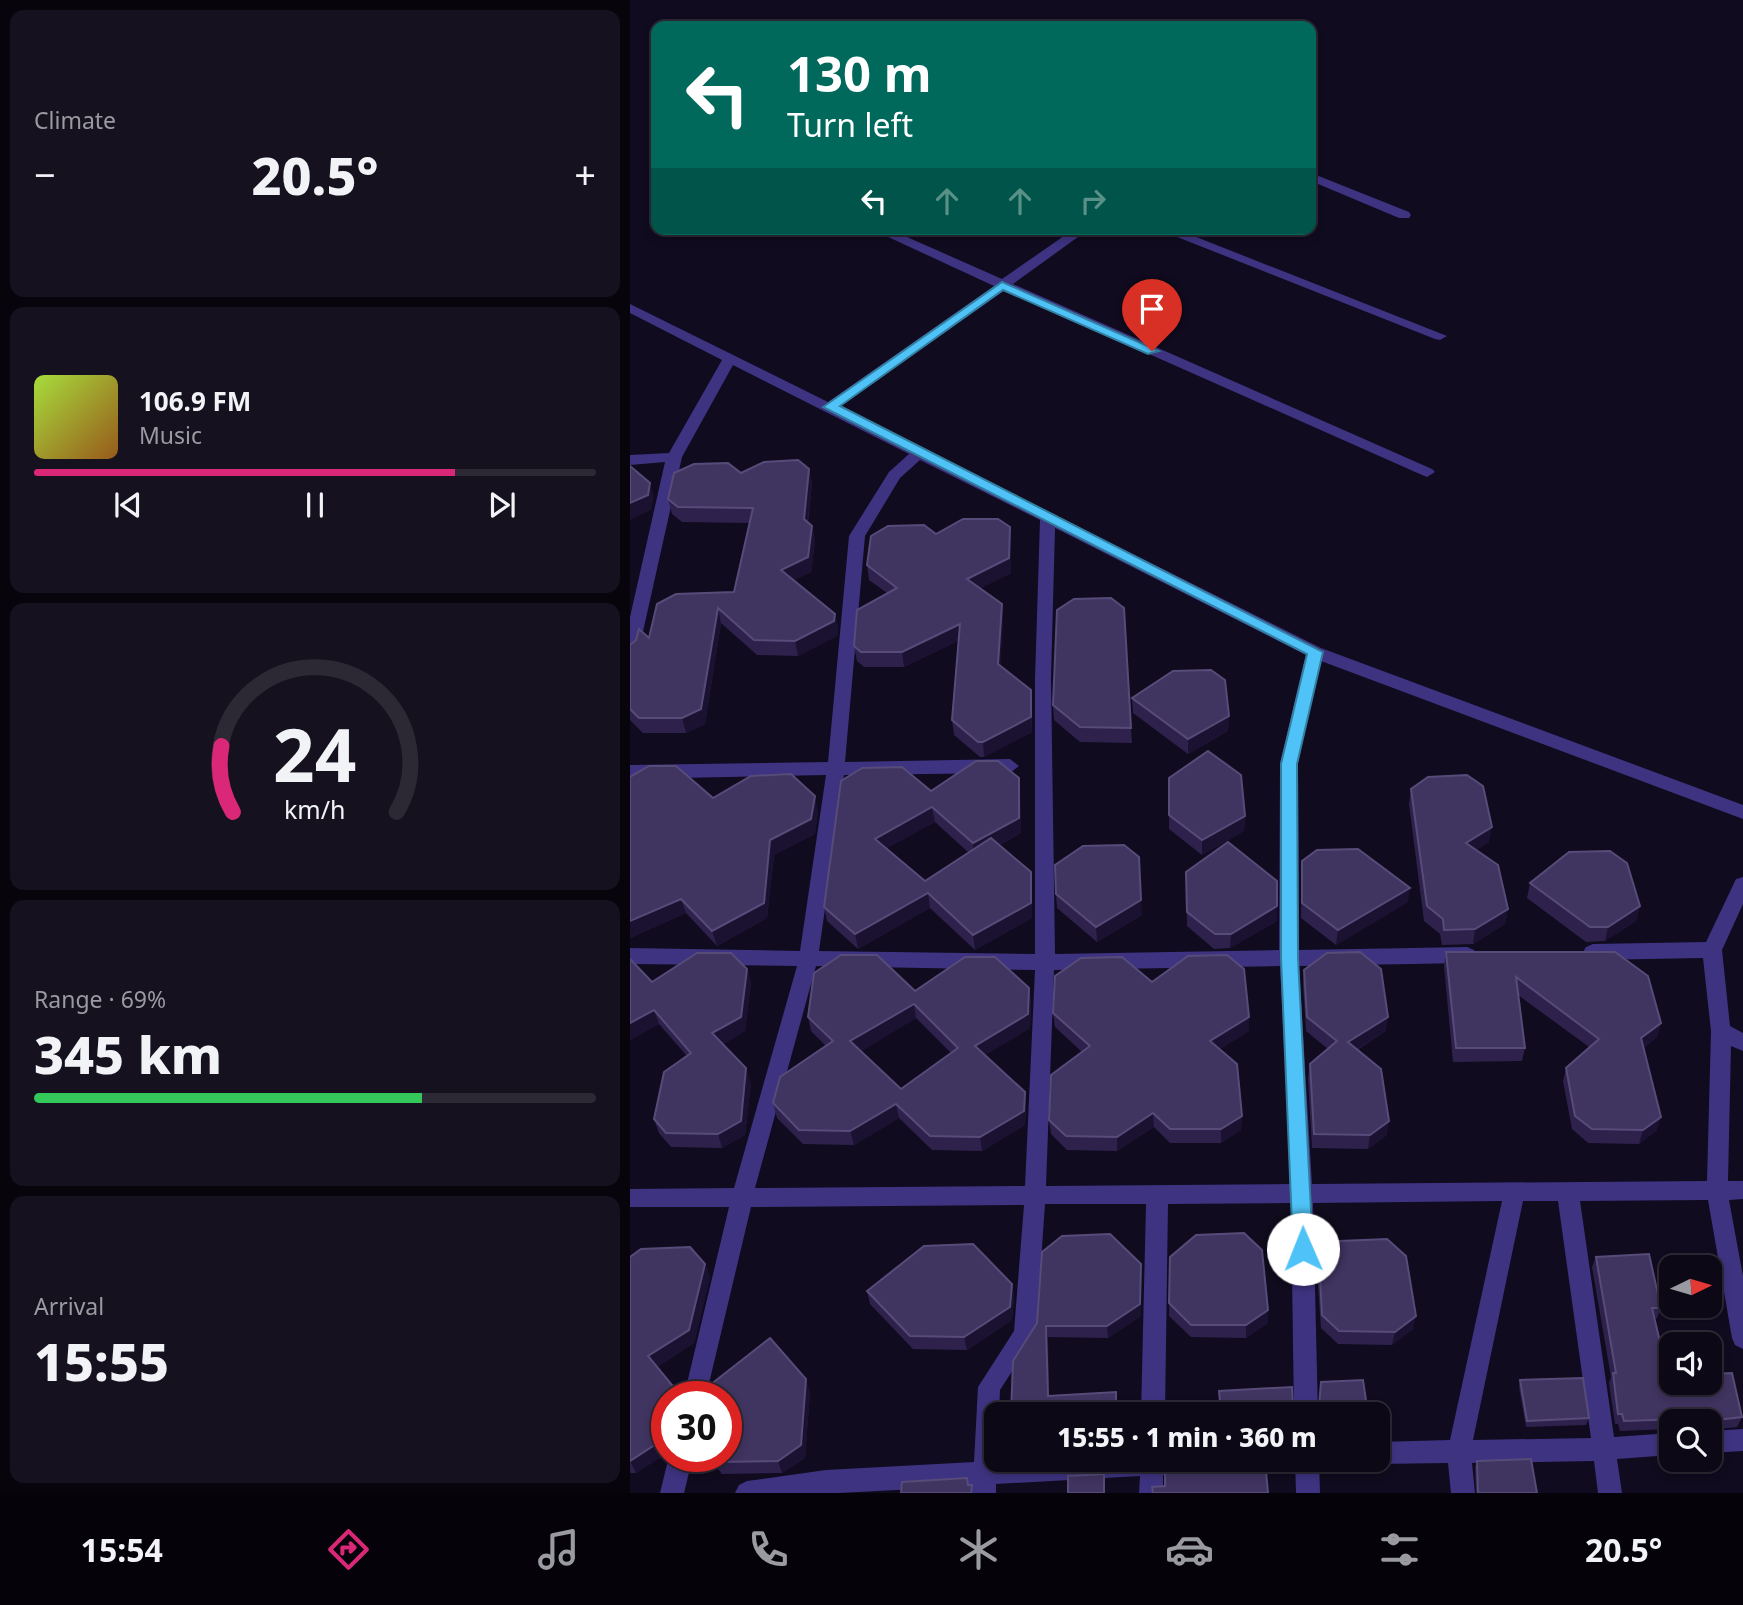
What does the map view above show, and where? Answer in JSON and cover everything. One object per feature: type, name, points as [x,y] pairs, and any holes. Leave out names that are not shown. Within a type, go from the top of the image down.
[{"type":"street","points":[[1316,179],[1404,215]]},
{"type":"street","points":[[890,235],[1427,472]]},
{"type":"street","points":[[830,407],[1074,235]]},
{"type":"street","points":[[1179,235],[1440,336]]},
{"type":"street","points":[[630,309],[1315,652],[1743,812]]},
{"type":"street","points":[[630,654],[674,457],[730,358]]},
{"type":"street","points":[[699,1381],[742,1198],[808,960],[836,768],[857,536],[894,475],[919,453]]},
{"type":"street","points":[[630,460],[674,457]]},
{"type":"street","points":[[985,1484],[989,1387],[1025,1334],[1035,1196],[1045,962],[1043,678],[1048,517]]},
{"type":"street","points":[[1306,1402],[1302,1194],[1290,958],[1289,764],[1315,652]]},
{"type":"street","points":[[630,772],[1010,766]]},
{"type":"street","points":[[1743,884],[1712,950],[1720,1031],[1717,1191],[1743,1338]]},
{"type":"street","points":[[1576,953],[1712,950]]},
{"type":"street","points":[[630,956],[1045,962],[1480,955]]},
{"type":"street","points":[[1720,1031],[1743,1043]]},
{"type":"street","points":[[630,1199],[1743,1191]]},
{"type":"street","points":[[1463,1493],[1459,1452],[1514,1193]]},
{"type":"street","points":[[1569,1193],[1610,1493]]},
{"type":"street","points":[[1153,1402],[1157,1195]]},
{"type":"street","points":[[1722,1441],[1743,1440]]},
{"type":"street","points":[[1390,1453],[1602,1449],[1659,1445]]},
{"type":"street","points":[[672,1493],[677,1472]]},
{"type":"street","points":[[747,1493],[826,1482],[985,1484],[1076,1472]]},
{"type":"street","points":[[1151,1493],[1152,1472]]},
{"type":"street","points":[[1307,1472],[1308,1493]]},
{"type":"building","points":[[798,460],[809,469],[804,519],[812,526],[808,557],[781,570],[835,614],[834,621],[795,641],[754,640],[718,608],[701,709],[682,718],[639,718],[630,709],[630,645],[636,640],[639,629],[649,638],[657,604],[676,594],[734,592],[753,508],[678,507],[668,499],[674,473],[694,464],[728,463],[741,473],[764,462]]},
{"type":"building","points":[[630,466],[650,483],[648,495],[630,503]]},
{"type":"building","points":[[963,519],[998,519],[1010,527],[1009,558],[967,579],[1002,604],[998,664],[1031,690],[1031,717],[983,742],[978,742],[952,720],[960,624],[902,652],[861,652],[854,646],[857,610],[897,588],[867,565],[871,536],[888,526],[924,525],[936,534]]},
{"type":"building","points":[[1111,598],[1124,608],[1131,728],[1080,727],[1053,705],[1057,610],[1074,599]]},
{"type":"building","points":[[1211,670],[1225,680],[1229,716],[1188,739],[1132,698],[1173,671]]},
{"type":"building","points":[[1208,751],[1241,775],[1245,816],[1202,840],[1169,815],[1169,778]]},
{"type":"building","points":[[976,761],[998,761],[1019,778],[1019,818],[973,843],[932,807],[875,839],[925,881],[991,838],[1031,872],[1031,903],[973,935],[928,893],[855,934],[824,907],[841,781],[862,768],[902,767],[931,791]]},
{"type":"building","points":[[649,766],[676,766],[713,798],[751,776],[791,774],[815,796],[811,819],[770,840],[764,903],[712,931],[681,899],[630,921],[630,777]]},
{"type":"building","points":[[1467,775],[1483,786],[1492,827],[1466,843],[1498,865],[1508,909],[1475,929],[1444,930],[1443,919],[1427,906],[1411,789],[1428,777]]},
{"type":"building","points":[[1228,842],[1277,881],[1277,906],[1231,934],[1215,934],[1187,912],[1186,872]]},
{"type":"building","points":[[1124,845],[1139,857],[1141,900],[1096,927],[1056,894],[1055,865],[1083,846]]},
{"type":"building","points":[[1358,849],[1410,888],[1338,930],[1302,903],[1302,861],[1317,850]]},
{"type":"building","points":[[1610,851],[1627,863],[1640,906],[1608,927],[1590,927],[1530,883],[1569,852]]},
{"type":"building","points":[[1360,952],[1381,969],[1388,1017],[1348,1042],[1381,1069],[1389,1121],[1370,1135],[1314,1134],[1310,1064],[1337,1041],[1307,1017],[1304,970],[1327,953]]},
{"type":"building","points":[[1446,952],[1615,952],[1648,976],[1661,1023],[1641,1038],[1661,1117],[1643,1130],[1592,1129],[1575,1116],[1566,1068],[1599,1039],[1516,977],[1525,1048],[1456,1048]]},
{"type":"building","points":[[697,953],[731,953],[747,969],[741,1017],[712,1033],[746,1068],[741,1121],[718,1134],[666,1133],[654,1119],[664,1072],[691,1053],[654,1010],[630,1023],[630,959],[652,982]]},
{"type":"building","points":[[841,955],[877,955],[915,991],[965,957],[995,957],[1029,988],[1028,1014],[975,1046],[1025,1092],[1024,1111],[980,1137],[930,1136],[896,1104],[850,1131],[799,1130],[773,1103],[780,1077],[833,1041],[808,1017],[814,973]],"holes":[[[914,1004],[958,1048],[901,1089],[850,1041]]]},
{"type":"building","points":[[1227,955],[1244,969],[1249,1017],[1210,1041],[1237,1064],[1242,1116],[1221,1129],[1170,1129],[1153,1113],[1117,1137],[1066,1136],[1049,1120],[1051,1075],[1090,1046],[1053,1013],[1055,976],[1081,958],[1122,957],[1152,982],[1188,956]]},
{"type":"building","points":[[1244,1233],[1262,1250],[1268,1310],[1246,1325],[1191,1325],[1169,1303],[1170,1257],[1196,1235]]},
{"type":"building","points":[[1110,1234],[1141,1264],[1140,1304],[1107,1326],[1046,1326],[1048,1396],[1116,1392],[1116,1402],[1011,1402],[1013,1361],[1037,1323],[1042,1252],[1062,1236]]},
{"type":"building","points":[[1387,1239],[1406,1256],[1416,1316],[1395,1332],[1339,1331],[1322,1315],[1319,1259],[1339,1241]]},
{"type":"building","points":[[973,1244],[1012,1284],[1010,1307],[964,1337],[910,1336],[867,1291],[924,1246]]},
{"type":"building","points":[[690,1247],[705,1264],[689,1330],[648,1356],[669,1381],[651,1381],[651,1447],[630,1461],[630,1257],[641,1249]]},
{"type":"building","points":[[1649,1254],[1659,1299],[1659,1308],[1652,1308],[1659,1338],[1659,1395],[1722,1395],[1722,1373],[1732,1373],[1742,1417],[1722,1419],[1722,1409],[1659,1409],[1659,1420],[1624,1421],[1622,1414],[1618,1414],[1613,1373],[1616,1373],[1596,1257]]},
{"type":"building","points":[[770,1338],[806,1379],[801,1445],[778,1461],[742,1462],[742,1381],[715,1381]]},
{"type":"building","points":[[1583,1378],[1589,1418],[1527,1421],[1520,1380]]},
{"type":"building","points":[[1363,1380],[1366,1402],[1319,1402],[1321,1382]]},
{"type":"building","points":[[1292,1387],[1293,1402],[1220,1402],[1219,1391]]},
{"type":"building","points":[[1531,1459],[1537,1493],[1478,1493],[1477,1461]]},
{"type":"building","points":[[1165,1472],[1266,1472],[1268,1493],[1153,1493],[1152,1487],[1165,1486]]},
{"type":"building","points":[[1104,1474],[1104,1493],[1068,1493],[1068,1476]]},
{"type":"building","points":[[967,1478],[968,1485],[972,1485],[971,1493],[901,1493],[902,1482]]},
{"type":"route","points":[[1152,351],[1002,285],[830,407],[1315,652],[1289,764],[1290,958],[1303,1249]]}]
